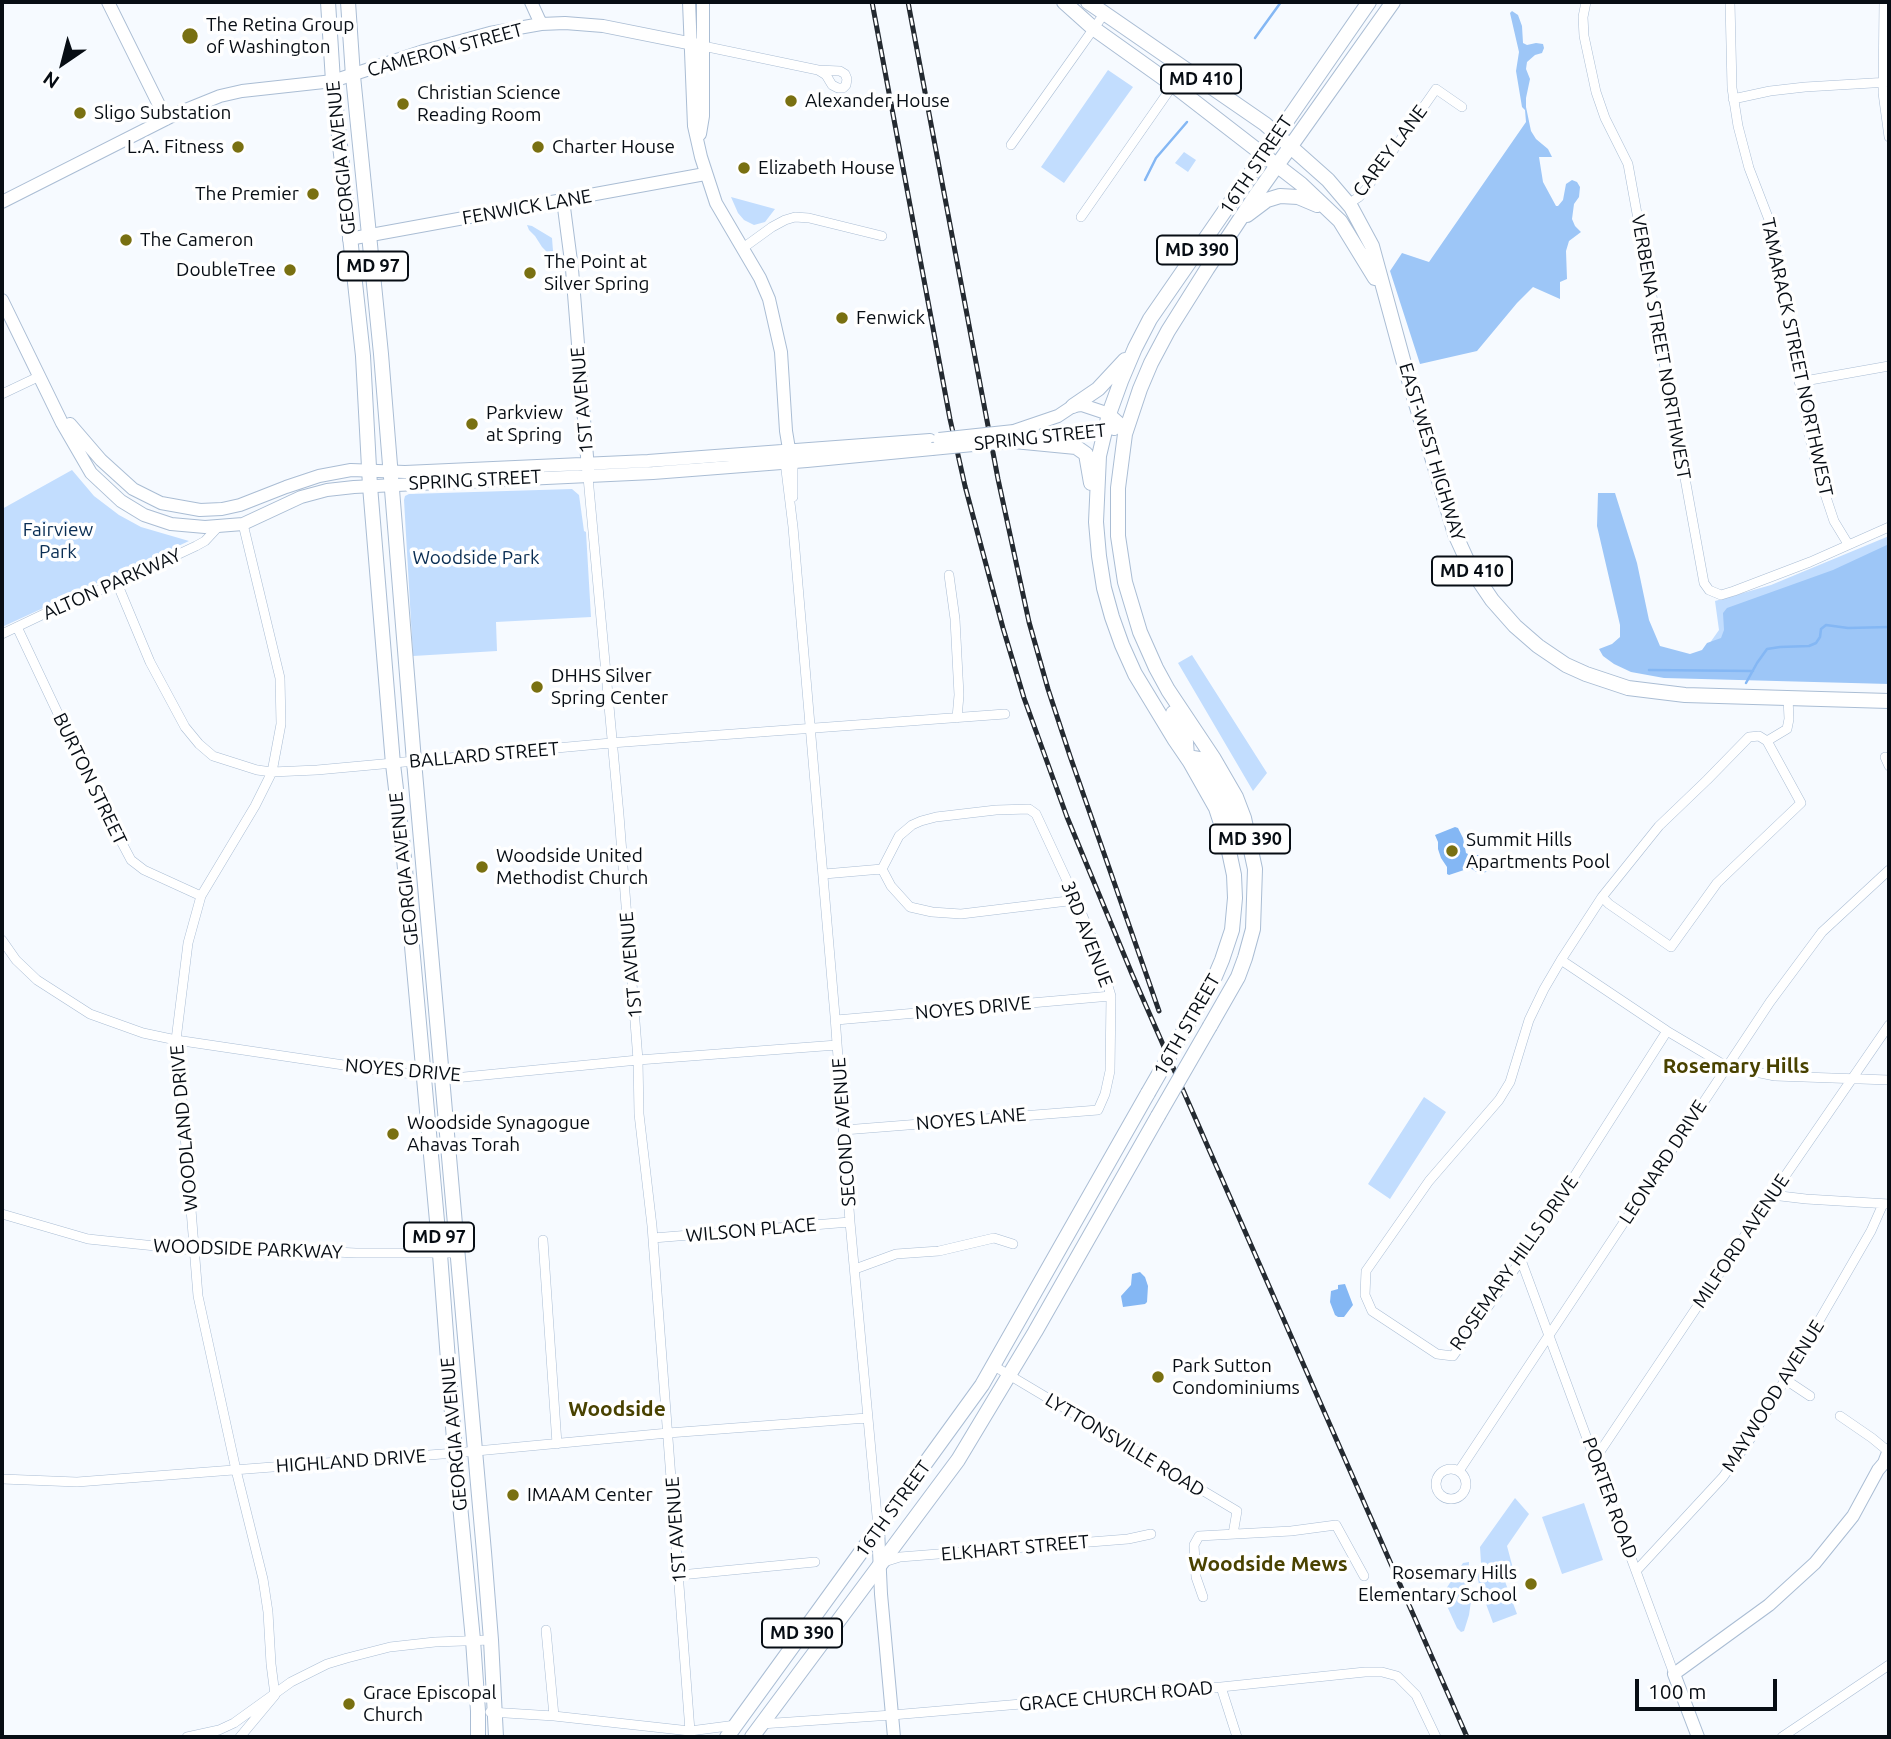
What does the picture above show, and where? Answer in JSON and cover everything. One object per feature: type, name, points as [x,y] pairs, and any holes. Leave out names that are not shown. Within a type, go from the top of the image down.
[{"type":"main road","name":"GEORGIA AVENUE","points":[[328,2],[333,81],[363,356],[393,764],[440,1254],[473,1641],[478,1737]]},
{"type":"main road","name":"EAST-WEST HIGHWAY","points":[[1064,2],[1093,28],[1173,85],[1301,184],[1340,221],[1383,291]]},
{"type":"main road","name":"EAST-WEST HIGHWAY","points":[[1088,2],[1277,134],[1328,180],[1348,204],[1372,246],[1455,534],[1471,569],[1492,600],[1515,626],[1566,665],[1628,688],[1685,695],[1889,701]]},
{"type":"main road","name":"16TH STREET","points":[[731,1731],[994,1366],[1211,986],[1222,960],[1231,930],[1235,898],[1234,875],[1224,828],[1216,808],[1187,757],[1135,674],[1122,645],[1104,588],[1096,522],[1099,456],[1121,381],[1150,318],[1369,2]]},
{"type":"main road","name":"16TH STREET","points":[[751,1737],[958,1460],[1010,1376],[1238,977],[1253,929],[1253,855],[1236,797],[1156,668],[1140,632],[1125,582],[1118,536],[1118,488],[1127,430],[1151,363],[1179,314],[1238,222],[1393,2]]},
{"type":"main road","name":"GEORGIA AVENUE","points":[[347,4],[381,354],[491,1640],[496,1737]]},
{"type":"main road","points":[[1238,222],[1267,200],[1287,195],[1319,206],[1340,221]]},
{"type":"main road","points":[[1073,406],[1098,389],[1135,348]]},
{"type":"main road","points":[[1014,436],[1076,446],[1086,454],[1096,522]]},
{"type":"main road","points":[[1156,668],[1158,690],[1184,729],[1187,757],[1199,760],[1212,773],[1225,797],[1244,847],[1253,855]]},
{"type":"street","points":[[108,2],[166,119]]},
{"type":"street","points":[[531,2],[541,24]]},
{"type":"street","name":"SECOND AVENUE","points":[[689,2],[694,126],[705,174],[716,204],[760,278],[769,299],[781,352],[793,527],[894,1737]]},
{"type":"street","name":"SECOND AVENUE","points":[[699,142],[703,116],[702,2]]},
{"type":"street","name":"VERBENA STREET NORTHWEST","points":[[1586,2],[1583,27],[1601,109],[1628,164],[1704,583],[1713,592],[1724,594],[1810,562],[1848,544]]},
{"type":"street","name":"TAMARACK STREET NORTHWEST","points":[[1730,2],[1733,99],[1738,126],[1747,161],[1773,233],[1818,473],[1834,521],[1848,544]]},
{"type":"street","points":[[1884,2],[1887,82],[1883,93],[1889,137]]},
{"type":"street","points":[[1011,145],[1104,13]]},
{"type":"street","name":"CAMERON STREET","points":[[2,202],[166,119],[220,96],[333,81],[479,36],[541,24],[565,23],[603,26],[703,46]]},
{"type":"street","points":[[703,46],[818,70]]},
{"type":"street","points":[[1733,99],[1779,90],[1887,82]]},
{"type":"street","points":[[1081,217],[1173,85]]},
{"type":"street","name":"CAREY LANE","points":[[1348,204],[1366,189],[1436,89],[1462,107]]},
{"type":"street","name":"FENWICK LANE","points":[[349,239],[705,174]]},
{"type":"street","name":"1ST AVENUE","points":[[563,200],[572,269],[638,1060],[639,1114],[653,1238],[690,1731]]},
{"type":"street","points":[[743,248],[772,227],[795,217],[882,236]]},
{"type":"street","name":"SPRING STREET","points":[[2,300],[91,473],[111,493],[132,508],[157,520],[187,526],[218,527],[243,524],[301,498],[370,479],[789,458],[1014,436],[1037,439],[1108,421]]},
{"type":"street","points":[[1799,382],[1889,366]]},
{"type":"street","points":[[2,394],[40,376]]},
{"type":"street","name":"SPRING STREET","points":[[40,376],[77,434],[101,460],[133,489],[161,503],[200,510],[222,509],[319,476],[351,470],[370,479]]},
{"type":"street","name":"SPRING STREET","points":[[1014,436],[1058,416],[1073,406],[1082,405],[1127,430]]},
{"type":"street","name":"WOODLAND DRIVE","points":[[243,524],[279,678],[281,724],[272,772],[255,806],[201,896],[188,943],[176,1040],[198,1296],[263,1580],[275,1695]]},
{"type":"street","name":"ALTON PARKWAY","points":[[2,634],[196,547],[218,527]]},
{"type":"street","points":[[1848,544],[1889,527]]},
{"type":"street","points":[[949,575],[955,619],[959,695],[957,718]]},
{"type":"street","name":"BALLARD STREET","points":[[117,583],[150,662],[185,727],[213,756],[257,770],[317,770],[611,743],[1005,715]]},
{"type":"street","name":"BURTON STREET","points":[[16,627],[97,796],[131,860],[144,870],[201,896]]},
{"type":"street","points":[[1602,897],[1671,947],[1717,883],[1801,803],[1767,741],[1787,729],[1788,698]]},
{"type":"street","name":"ROSEMARY HILLS DRIVE","points":[[1667,1031],[1521,1260],[1453,1356],[1437,1354],[1373,1311],[1366,1295],[1366,1271],[1429,1181],[1499,1100],[1510,1082],[1529,1020],[1561,960],[1602,897],[1659,826],[1749,737],[1759,736],[1767,741]]},
{"type":"street","name":"3RD AVENUE","points":[[882,869],[899,836],[920,821],[996,810],[1029,809],[1036,814],[1076,900],[1111,996],[1110,1071],[1098,1110]]},
{"type":"street","points":[[824,874],[882,869],[891,886],[910,907],[932,912],[961,914],[1076,900]]},
{"type":"street","name":"LEONARD DRIVE","points":[[1459,1471],[1770,1002],[1822,932],[1889,870]]},
{"type":"street","name":"NOYES DRIVE","points":[[2,940],[16,960],[37,980],[90,1014],[143,1033],[423,1076],[454,1078],[638,1060],[837,1045]]},
{"type":"street","points":[[1561,960],[1667,1031],[1726,1066],[1775,1076],[1889,1080]]},
{"type":"street","name":"NOYES DRIVE","points":[[836,1020],[1111,996]]},
{"type":"street","name":"MILFORD AVENUE","points":[[1595,1459],[1889,1025]]},
{"type":"street","name":"NOYES LANE","points":[[844,1130],[1098,1110]]},
{"type":"street","points":[[1772,1195],[1886,1204]]},
{"type":"street","name":"MAYWOOD AVENUE","points":[[1636,1571],[1723,1477],[1753,1435],[1886,1204]]},
{"type":"street","name":"WOODSIDE PARKWAY","points":[[2,1214],[88,1239],[194,1250],[457,1253]]},
{"type":"street","name":"WILSON PLACE","points":[[653,1238],[850,1222]]},
{"type":"street","points":[[855,1269],[896,1254],[939,1251],[994,1238],[1013,1244]]},
{"type":"street","points":[[543,1240],[557,1444]]},
{"type":"street","name":"PORTER ROAD","points":[[1521,1260],[1698,1737]]},
{"type":"street","name":"LYTTONSVILLE ROAD","points":[[994,1366],[1237,1511],[1233,1534]]},
{"type":"street","points":[[1786,1380],[1811,1396]]},
{"type":"street","points":[[1675,1674],[1769,1605],[1815,1563],[1853,1516],[1889,1452],[1840,1416]]},
{"type":"street","name":"HIGHLAND DRIVE","points":[[2,1479],[77,1482],[867,1418]]},
{"type":"street","points":[[1203,1597],[1196,1577],[1195,1540],[1199,1536],[1291,1531],[1336,1525],[1364,1576]]},
{"type":"street","name":"ELKHART STREET","points":[[879,1564],[900,1557],[1128,1539],[1151,1534]]},
{"type":"street","points":[[680,1575],[816,1562]]},
{"type":"street","points":[[546,1630],[554,1716]]},
{"type":"street","points":[[187,1737],[219,1730],[234,1723],[291,1682],[347,1658],[390,1647],[491,1640]]},
{"type":"street","points":[[1782,1737],[1889,1665]]},
{"type":"street","name":"GRACE CHURCH ROAD","points":[[761,1724],[1382,1672],[1397,1676],[1416,1695],[1436,1737]]},
{"type":"street","points":[[1221,1687],[1237,1737]]},
{"type":"street","points":[[240,1737],[275,1695]]},
{"type":"street","points":[[478,1711],[554,1716],[690,1731],[731,1731]]},
{"type":"street","points":[[1436,1737],[1443,1737]]},
{"type":"green space","points":[[1108,70],[1133,87],[1064,183],[1041,167]]},
{"type":"green space","points":[[1184,152],[1196,160],[1188,172],[1175,163]]},
{"type":"green space","points":[[731,197],[775,209],[765,222],[754,225],[738,213]]},
{"type":"green space","points":[[527,225],[552,238],[553,251],[547,252],[542,247]]},
{"type":"green space","name":"Fairview Park","points":[[72,470],[94,496],[119,515],[141,527],[189,541],[2,627],[2,509]]},
{"type":"green space","name":"Woodside Park","points":[[572,489],[579,495],[586,532],[591,617],[496,622],[497,651],[413,656],[405,496]]},
{"type":"green space","points":[[1889,536],[1889,617],[1707,647],[1719,630],[1715,601],[1771,585]]},
{"type":"green space","points":[[1192,655],[1267,773],[1253,791],[1178,663]]},
{"type":"green space","points":[[1424,1097],[1446,1112],[1390,1199],[1368,1184]]},
{"type":"green space","points":[[1515,1498],[1529,1514],[1507,1546],[1514,1572],[1503,1576],[1517,1614],[1493,1623],[1479,1585],[1477,1572],[1481,1563],[1480,1547]]},
{"type":"green space","points":[[1584,1503],[1603,1560],[1562,1574],[1542,1517]]},
{"type":"green space","points":[[1469,1562],[1467,1597],[1471,1601],[1464,1631],[1461,1632],[1442,1595],[1463,1563]]},
{"type":"shaded area","points":[[1512,11],[1518,15],[1522,26],[1523,43],[1543,44],[1544,48],[1542,53],[1527,62],[1526,69],[1530,79],[1526,107],[1531,131],[1552,157],[1539,157],[1543,182],[1558,206],[1563,200],[1566,184],[1572,180],[1577,182],[1580,187],[1579,197],[1574,204],[1572,219],[1581,232],[1569,241],[1566,251],[1567,279],[1560,282],[1560,299],[1533,287],[1477,351],[1420,364],[1390,271],[1402,253],[1429,262],[1526,122],[1516,71],[1519,52],[1510,13]]},
{"type":"shaded area","points":[[1598,493],[1615,493],[1637,563],[1649,620],[1660,646],[1690,654],[1721,638],[1724,630],[1723,613],[1727,608],[1833,570],[1889,544],[1889,684],[1664,678],[1631,672],[1614,664],[1603,656],[1599,649],[1612,644],[1620,637],[1620,625],[1597,526]]},
{"type":"shaded area","name":"Summit Hills Apartments Pool","points":[[1455,827],[1463,838],[1466,853],[1488,858],[1490,864],[1486,872],[1480,874],[1470,868],[1447,874],[1435,835]]},
{"type":"shaded area","points":[[1140,1272],[1148,1286],[1147,1302],[1123,1307],[1121,1296],[1131,1285],[1132,1274]]},
{"type":"shaded area","points":[[1345,1284],[1353,1305],[1344,1317],[1338,1317],[1330,1302],[1331,1291],[1338,1289],[1338,1285]]},
{"type":"waterway","points":[[1255,38],[1281,2]]},
{"type":"waterway","points":[[1145,180],[1156,158],[1187,122]]},
{"type":"waterway","points":[[1746,683],[1767,649],[1809,646],[1816,643],[1821,629],[1826,625],[1848,628],[1889,627]]},
{"type":"waterway","points":[[1649,670],[1753,671]]},
{"type":"railway","points":[[872,2],[950,419],[965,486],[1024,698],[1067,817],[1132,974],[1467,1737]]},
{"type":"railway","points":[[908,2],[998,479],[1029,622],[1070,756],[1159,1011]]},
{"type":"place","name":"The Retina Group of Washington","points":[[190,36]]},
{"type":"place","name":"Alexander House","points":[[791,101]]},
{"type":"place","name":"Christian Science Reading Room","points":[[403,104]]},
{"type":"place","name":"Sligo Substation","points":[[80,113]]},
{"type":"place","name":"L.A. Fitness","points":[[238,147]]},
{"type":"place","name":"Charter House","points":[[538,147]]},
{"type":"place","name":"Elizabeth House","points":[[744,168]]},
{"type":"place","name":"The Premier","points":[[313,194]]},
{"type":"place","name":"The Cameron","points":[[126,240]]},
{"type":"place","name":"DoubleTree","points":[[290,270]]},
{"type":"place","name":"The Point at Silver Spring","points":[[530,273]]},
{"type":"place","name":"Fenwick","points":[[842,318]]},
{"type":"place","name":"Parkview at Spring","points":[[472,424]]},
{"type":"place","name":"DHHS Silver Spring Center","points":[[537,687]]},
{"type":"place","name":"Summit Hills Apartments Pool","points":[[1452,851]]},
{"type":"place","name":"Woodside United Methodist Church","points":[[482,867]]},
{"type":"place","name":"Woodside Synagogue Ahavas Torah","points":[[393,1134]]},
{"type":"place","name":"Park Sutton Condominiums","points":[[1158,1377]]},
{"type":"place","name":"IMAAM Center","points":[[513,1495]]},
{"type":"place","name":"Rosemary Hills Elementary School","points":[[1531,1584]]},
{"type":"place","name":"Grace Episcopal Church","points":[[349,1704]]},
{"type":"district","name":"Rosemary Hills","points":[[1736,1066]]},
{"type":"district","name":"Woodside","points":[[617,1409]]},
{"type":"district","name":"Woodside Mews","points":[[1268,1564]]}]
